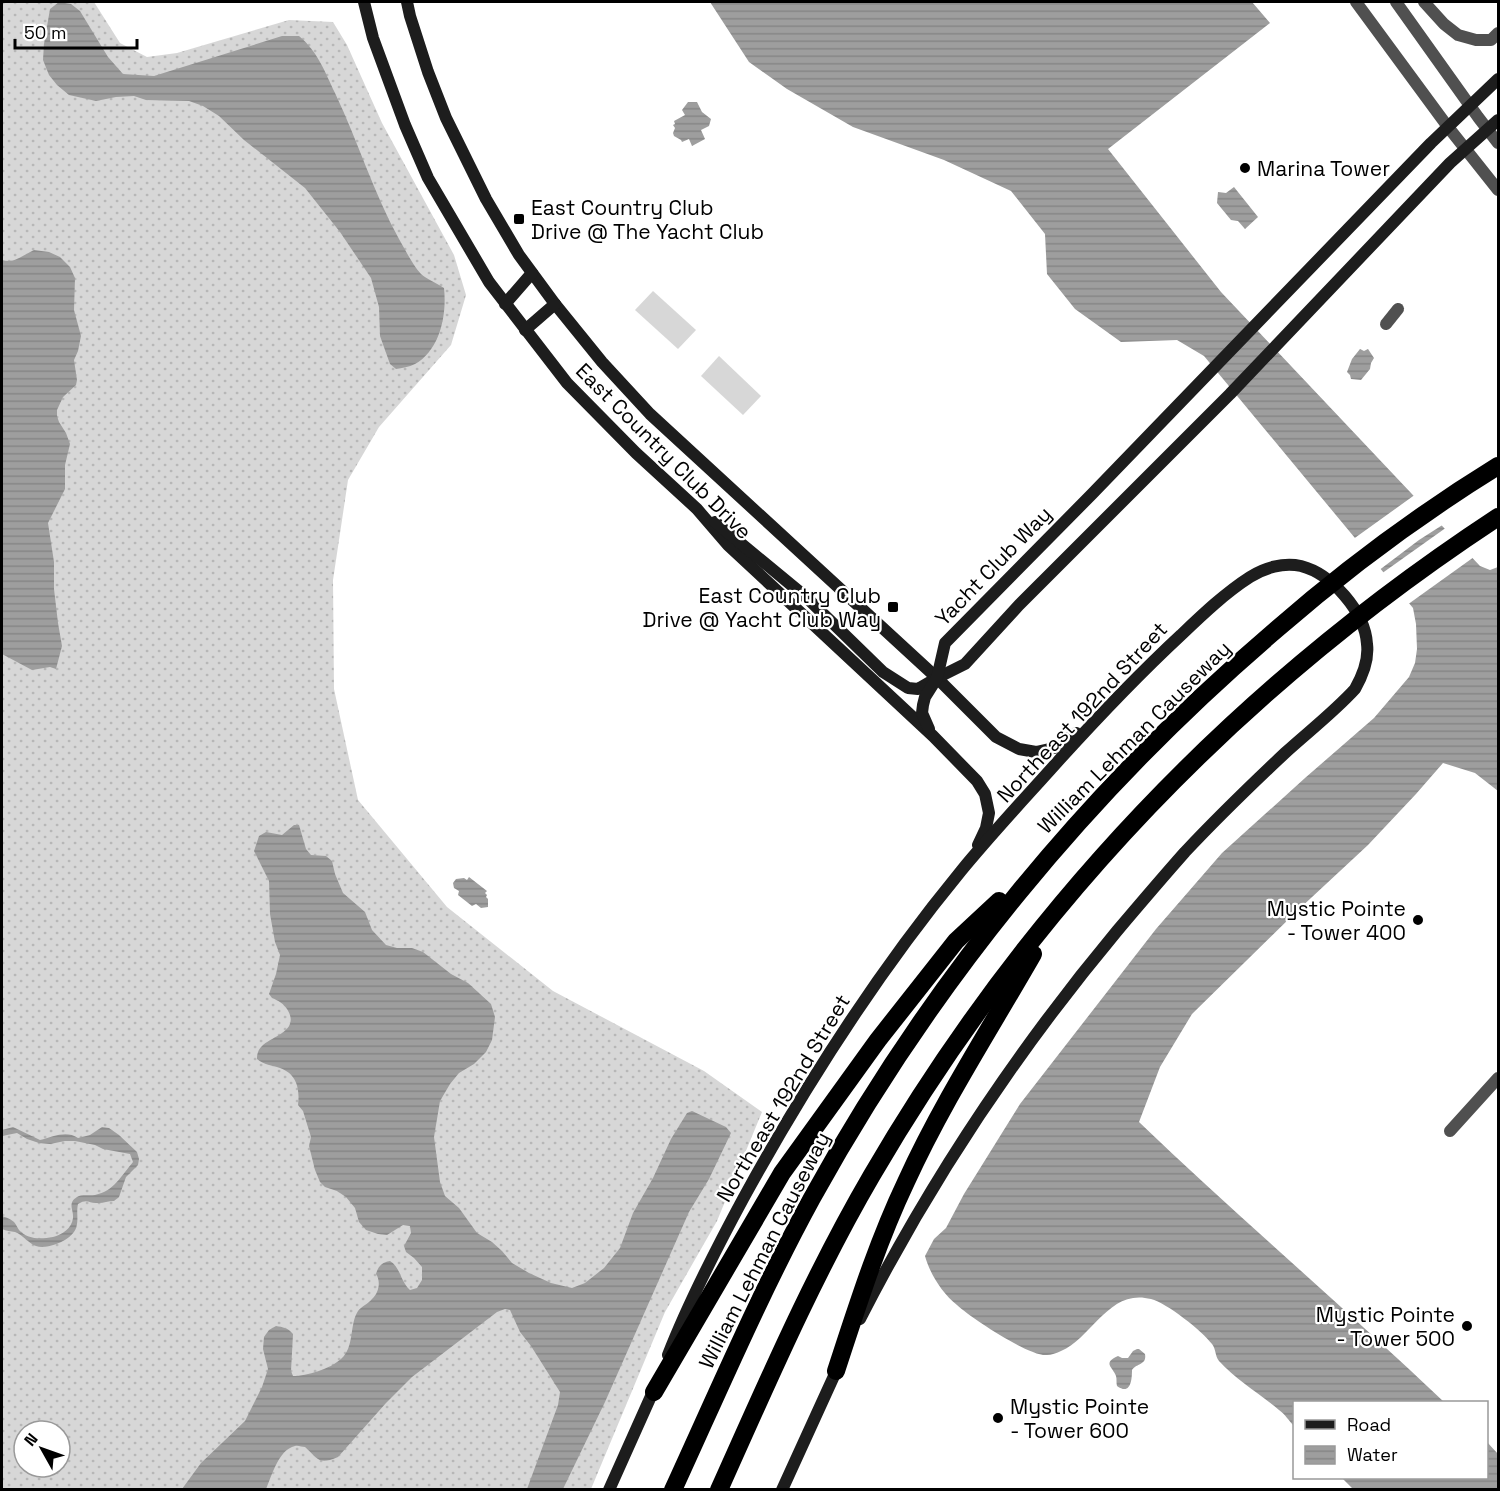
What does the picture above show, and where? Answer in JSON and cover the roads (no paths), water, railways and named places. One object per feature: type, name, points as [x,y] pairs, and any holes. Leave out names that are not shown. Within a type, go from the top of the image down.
[{"type":"highway","name":"William Lehman Causeway","points":[[673,1490],[770,1280],[812,1200],[899,1054],[999,916],[1054,849],[1130,766],[1245,656],[1371,553],[1498,466]]},
{"type":"highway","points":[[718,1490],[812,1286],[872,1176],[969,1024],[1064,900],[1168,786],[1273,687],[1381,599],[1498,517]]},
{"type":"highway","points":[[654,1392],[782,1173],[878,1040],[956,941],[1054,849]]},
{"type":"highway","points":[[836,1371],[870,1270],[919,1154],[963,1073],[1064,900]]},
{"type":"street","name":"East Country Club Drive","points":[[364,2],[373,38],[405,125],[428,178],[484,273],[567,384],[636,453],[697,509],[728,545],[933,736],[977,781],[985,794],[989,813],[986,828],[963,869]]},
{"type":"street","name":"East Country Club Drive","points":[[407,2],[428,72],[446,118],[486,199],[519,255],[602,362],[650,414],[937,678],[990,732],[1003,742],[1019,749],[1036,752],[1054,748],[1096,718]]},
{"type":"street","points":[[1356,2],[1448,127],[1498,189]]},
{"type":"street","points":[[1396,2],[1498,142]]},
{"type":"street","points":[[1425,2],[1444,24],[1458,35],[1476,40],[1491,40],[1498,33]]},
{"type":"street","name":"Yacht Club Way","points":[[933,736],[922,714],[925,697],[937,678],[945,643],[1448,127],[1498,79]]},
{"type":"street","points":[[697,509],[807,598],[883,672],[908,688],[918,689],[965,664],[1019,605],[1274,349],[1450,163],[1498,120]]},
{"type":"street","points":[[506,304],[532,273]]},
{"type":"street","points":[[525,330],[555,304]]},
{"type":"street","points":[[1386,324],[1398,309]]},
{"type":"street","name":"Northeast 192nd Street","points":[[609,1490],[705,1273],[778,1136],[862,1005],[963,869],[1096,718],[1166,649],[1243,581],[1268,568],[1278,566],[1302,566],[1325,578],[1347,598],[1356,610],[1364,628],[1368,646],[1366,663],[1355,689],[1249,788],[1184,854],[1074,984],[1020,1055],[930,1191],[873,1294],[782,1490]]},
{"type":"street","points":[[1450,1131],[1498,1078]]},
{"type":"water","points":[[59,2],[71,4],[80,11],[108,57],[123,74],[154,76],[282,36],[299,36],[306,42],[324,69],[381,203],[407,253],[421,274],[444,288],[443,320],[440,331],[424,358],[408,367],[396,369],[390,364],[380,336],[379,307],[371,278],[340,232],[305,188],[244,140],[219,116],[189,101],[146,100],[134,96],[96,101],[69,95],[57,85],[49,75],[43,60],[50,9]]},
{"type":"water","points":[[710,2],[1252,2],[1270,23],[1108,149],[1221,292],[1480,566],[1490,570],[1498,567],[1498,791],[1475,773],[1443,763],[1368,845],[1192,1014],[1160,1067],[1139,1122],[1443,1401],[1293,1401],[1293,1425],[1281,1412],[1226,1368],[1218,1359],[1212,1344],[1200,1332],[1184,1318],[1151,1299],[1136,1298],[1124,1301],[1102,1316],[1072,1344],[1059,1352],[1047,1355],[1028,1350],[975,1319],[952,1300],[933,1276],[925,1256],[934,1239],[946,1228],[964,1194],[1020,1104],[1156,929],[1222,853],[1374,718],[1409,677],[1415,663],[1417,649],[1416,624],[1413,608],[1204,356],[1177,340],[1121,342],[1075,309],[1047,274],[1045,234],[1011,191],[944,160],[853,127],[787,89],[749,62]]},
{"type":"water","points":[[688,102],[697,102],[702,112],[711,119],[709,126],[701,130],[705,139],[692,146],[689,139],[682,142],[673,133],[674,121],[685,115],[682,110]]},
{"type":"water","points":[[1234,187],[1258,217],[1245,229],[1238,221],[1231,220],[1217,203],[1218,192],[1226,193]]},
{"type":"water","points":[[34,250],[49,252],[60,257],[70,267],[75,278],[74,310],[81,336],[74,360],[76,385],[63,397],[57,410],[59,422],[70,444],[65,465],[65,489],[48,523],[62,646],[56,669],[50,667],[32,670],[2,654],[2,260],[14,260]]},
{"type":"water","points":[[1360,349],[1364,351],[1368,349],[1374,358],[1370,369],[1361,380],[1351,379],[1347,372],[1352,359]]},
{"type":"water","points":[[294,825],[299,825],[306,849],[311,855],[326,856],[332,861],[343,893],[365,912],[372,930],[386,945],[412,948],[423,952],[451,974],[468,983],[491,1004],[495,1017],[492,1040],[486,1052],[474,1064],[459,1073],[450,1084],[440,1101],[434,1137],[440,1182],[445,1196],[459,1208],[477,1233],[492,1242],[512,1263],[551,1283],[572,1288],[585,1283],[604,1268],[620,1248],[633,1213],[687,1113],[692,1111],[726,1127],[731,1133],[709,1179],[689,1212],[605,1402],[563,1489],[527,1489],[558,1405],[560,1392],[520,1332],[510,1310],[505,1309],[497,1312],[412,1377],[338,1457],[323,1461],[305,1447],[296,1446],[289,1448],[280,1458],[266,1489],[182,1489],[201,1463],[245,1421],[268,1369],[263,1349],[264,1337],[269,1330],[279,1326],[293,1334],[291,1371],[293,1376],[318,1371],[336,1363],[345,1354],[358,1311],[378,1290],[379,1283],[376,1274],[381,1265],[390,1261],[394,1264],[410,1290],[417,1288],[422,1280],[422,1267],[406,1252],[404,1246],[411,1233],[410,1226],[403,1225],[387,1235],[366,1230],[359,1222],[355,1208],[346,1197],[325,1187],[320,1182],[309,1146],[311,1137],[303,1111],[298,1105],[294,1078],[286,1071],[257,1059],[262,1046],[288,1028],[290,1016],[284,1005],[269,994],[280,955],[270,914],[269,881],[254,851],[259,836],[266,832],[282,835]]},
{"type":"water","points":[[469,877],[487,891],[485,893],[488,907],[481,908],[476,904],[472,906],[458,895],[459,891],[454,888],[453,883],[456,879],[467,880]]},
{"type":"water","points":[[13,1127],[40,1140],[64,1134],[78,1138],[90,1135],[102,1127],[109,1128],[137,1152],[138,1165],[126,1177],[119,1197],[114,1201],[95,1203],[84,1201],[78,1204],[77,1225],[74,1232],[65,1240],[47,1247],[36,1246],[18,1233],[2,1229],[2,1216],[13,1221],[19,1230],[31,1237],[56,1236],[71,1225],[74,1199],[107,1190],[117,1182],[133,1162],[130,1154],[75,1141],[50,1144],[27,1139],[17,1133],[2,1136],[2,1130]]},
{"type":"water","points":[[1137,1349],[1145,1354],[1145,1360],[1132,1370],[1128,1388],[1122,1389],[1117,1386],[1116,1376],[1110,1363],[1118,1356],[1128,1358]]},
{"type":"water","points":[[1488,1443],[1498,1454],[1498,1489],[1353,1489],[1343,1479],[1488,1479]]},
{"type":"place","name":"Marina Tower","points":[[1245,168]]},
{"type":"place","name":"East Country Club Drive @ The Yacht Club","points":[[519,219]]},
{"type":"place","name":"East Country Club Drive @ Yacht Club Way","points":[[893,607]]},
{"type":"place","name":"Mystic Pointe - Tower 400","points":[[1418,920]]},
{"type":"place","name":"Mystic Pointe - Tower 500","points":[[1467,1326]]},
{"type":"place","name":"Mystic Pointe - Tower 600","points":[[998,1418]]}]
